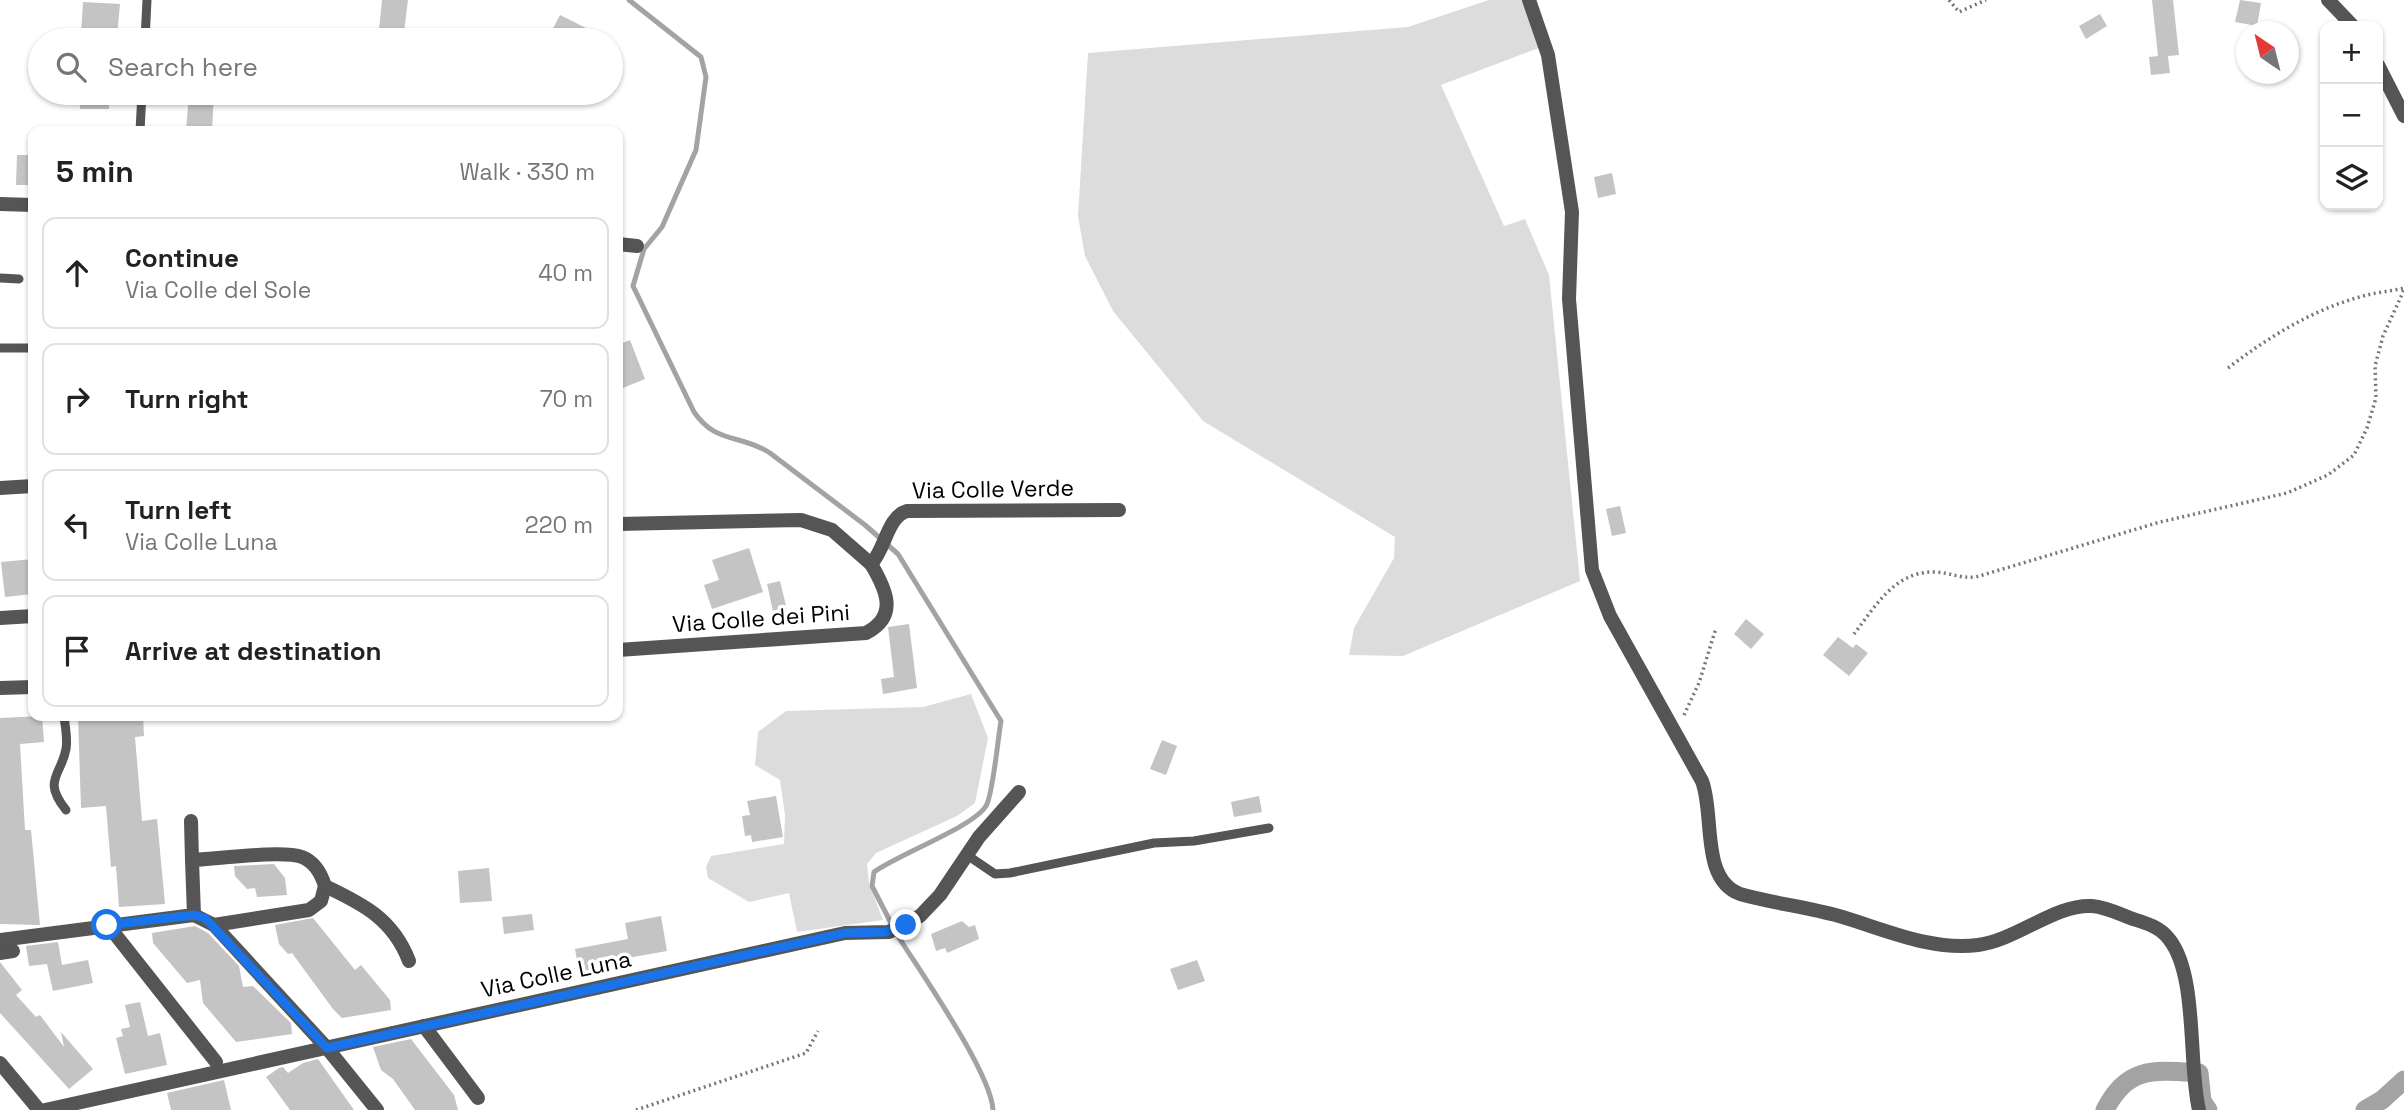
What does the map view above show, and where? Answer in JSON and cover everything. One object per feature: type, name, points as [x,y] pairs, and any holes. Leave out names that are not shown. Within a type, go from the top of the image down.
[{"type":"street","points":[[1529,0],[1545,42],[1572,212],[1569,299],[1592,570],[1610,617],[1677,732],[1706,791],[1716,871],[1723,884],[1736,893],[1950,946],[1997,942],[2084,906],[2099,907],[2162,932],[2176,951],[2183,978],[2199,1110]]},
{"type":"street","points":[[2328,0],[2348,21]]},
{"type":"street","points":[[2383,75],[2404,116]]},
{"type":"street","points":[[0,204],[28,205]]},
{"type":"street","points":[[623,245],[637,246]]},
{"type":"street","points":[[0,488],[28,486]]},
{"type":"street","name":"Via Colle Verde","points":[[871,564],[882,550],[896,516],[911,510],[1119,510]]},
{"type":"street","points":[[623,524],[801,520],[832,530],[871,564]]},
{"type":"street","name":"Via Colle dei Pini","points":[[623,650],[866,633],[883,620],[888,606],[886,592],[871,564]]},
{"type":"street","points":[[0,618],[28,616]]},
{"type":"street","points":[[0,688],[28,687]]},
{"type":"street","name":"Via Colle Luna","points":[[45,1110],[845,933],[892,931],[927,910],[967,855],[1019,793]]},
{"type":"street","points":[[191,821],[194,915]]},
{"type":"street","points":[[192,860],[298,856],[315,866],[325,886],[366,906],[384,920],[400,939],[409,961]]},
{"type":"street","points":[[214,925],[309,910],[321,901],[325,886]]},
{"type":"street","points":[[0,940],[194,915],[214,925],[327,1048],[377,1110]]},
{"type":"street","points":[[107,925],[216,1062]]},
{"type":"street","points":[[424,1026],[478,1098]]},
{"type":"street","points":[[0,1063],[39,1110]]},
{"type":"lane","points":[[146,28],[147,0]]},
{"type":"lane","points":[[140,126],[141,105]]},
{"type":"lane","points":[[0,278],[19,279]]},
{"type":"lane","points":[[0,348],[28,348]]},
{"type":"lane","points":[[64,721],[66,749],[56,769],[55,782],[59,800],[66,810]]},
{"type":"lane","points":[[967,855],[995,874],[1010,873],[1154,844],[1194,841],[1269,828]]},
{"type":"path","points":[[1949,0],[1959,12],[1986,0]]},
{"type":"path","points":[[2228,368],[2264,341],[2303,320],[2358,298],[2404,289]]},
{"type":"path","points":[[1854,634],[1893,586],[1919,574],[1944,573],[1960,579],[1976,576],[2160,522],[2287,493],[2328,475],[2354,456],[2367,428],[2376,398],[2375,366],[2383,336],[2404,289]]},
{"type":"path","points":[[1677,732],[1699,683],[1716,628]]},
{"type":"path","points":[[636,1110],[806,1053],[818,1031]]},
{"type":"shaded area","points":[[1489,0],[1524,0],[1544,46],[1441,85],[1504,226],[1525,219],[1549,275],[1580,581],[1403,656],[1349,655],[1354,628],[1394,558],[1395,537],[1203,421],[1113,311],[1085,256],[1078,216],[1088,53],[1408,27]]},
{"type":"shaded area","points":[[971,694],[988,738],[975,803],[957,816],[876,853],[867,864],[869,884],[883,920],[797,932],[789,893],[749,902],[708,878],[706,867],[711,856],[784,844],[785,815],[780,780],[755,765],[758,732],[786,711],[923,707]]},
{"type":"building","points":[[382,0],[408,0],[404,28],[379,28]]},
{"type":"building","points":[[2152,0],[2173,0],[2179,55],[2168,56],[2170,73],[2151,75],[2149,57],[2158,56]]},
{"type":"building","points":[[2240,0],[2261,3],[2258,21],[2235,22]]},
{"type":"building","points":[[83,2],[120,4],[118,28],[81,28]]},
{"type":"building","points":[[2100,14],[2107,26],[2086,39],[2079,26]]},
{"type":"building","points":[[560,15],[586,28],[553,28]]},
{"type":"building","points":[[80,105],[109,105],[109,109],[80,109]]},
{"type":"building","points":[[188,105],[213,105],[212,126],[186,126]]},
{"type":"building","points":[[17,155],[28,155],[28,185],[16,185]]},
{"type":"building","points":[[1612,173],[1616,194],[1598,198],[1594,177]]},
{"type":"building","points":[[630,340],[645,379],[623,388],[623,343]]},
{"type":"building","points":[[1620,506],[1626,533],[1612,536],[1606,509]]},
{"type":"building","points":[[749,548],[763,592],[712,609],[704,585],[719,580],[712,560]]},
{"type":"building","points":[[28,559],[28,595],[5,597],[1,562]]},
{"type":"building","points":[[780,581],[788,614],[774,616],[767,584]]},
{"type":"building","points":[[1746,619],[1764,634],[1751,649],[1734,634]]},
{"type":"building","points":[[909,624],[917,688],[883,694],[881,679],[894,677],[888,627]]},
{"type":"building","points":[[1838,637],[1853,648],[1856,644],[1868,653],[1849,676],[1823,655]]},
{"type":"building","points":[[28,717],[28,721],[42,721],[44,742],[20,744],[25,830],[31,830],[40,925],[0,924],[0,718]]},
{"type":"building","points":[[78,721],[143,721],[144,736],[135,737],[142,821],[157,819],[165,904],[119,907],[116,866],[111,867],[106,806],[81,808]]},
{"type":"building","points":[[1162,740],[1177,746],[1166,775],[1150,769]]},
{"type":"building","points":[[776,796],[783,837],[752,842],[751,835],[745,836],[742,816],[750,815],[747,801]]},
{"type":"building","points":[[1259,796],[1262,812],[1234,817],[1231,802]]},
{"type":"building","points":[[274,864],[285,878],[287,895],[257,897],[255,888],[247,889],[235,876],[234,866]]},
{"type":"building","points":[[489,868],[492,901],[460,903],[458,871]]},
{"type":"building","points":[[532,914],[534,930],[504,934],[502,917]]},
{"type":"building","points":[[661,916],[667,951],[616,960],[617,965],[579,972],[575,949],[628,939],[625,923]]},
{"type":"building","points":[[313,918],[355,970],[361,965],[390,1000],[391,1010],[342,1018],[333,1009],[292,953],[288,954],[279,944],[275,925]]},
{"type":"building","points":[[962,921],[969,927],[975,925],[979,939],[947,953],[945,948],[936,951],[931,934]]},
{"type":"building","points":[[195,926],[208,933],[239,966],[243,987],[253,986],[291,1023],[292,1034],[236,1042],[203,1003],[200,980],[187,983],[153,943],[152,933]]},
{"type":"building","points":[[58,942],[62,965],[88,960],[93,983],[53,991],[47,964],[29,966],[26,946]]},
{"type":"building","points":[[1197,960],[1205,981],[1178,990],[1170,969]]},
{"type":"building","points":[[0,962],[22,990],[16,995],[36,1017],[40,1015],[64,1047],[61,1032],[93,1069],[69,1089],[0,1013]]},
{"type":"building","points":[[140,1002],[148,1036],[160,1033],[167,1065],[125,1074],[116,1038],[123,1036],[121,1029],[130,1027],[125,1005]]},
{"type":"building","points":[[411,1039],[454,1095],[458,1110],[415,1110],[393,1079],[381,1070],[373,1047]]},
{"type":"building","points":[[318,1059],[354,1110],[290,1110],[266,1077],[279,1068],[283,1067],[288,1073],[303,1063]]},
{"type":"building","points":[[224,1080],[231,1110],[171,1110],[167,1093]]},
{"type":"waterway","points":[[629,0],[701,57],[706,77],[696,150],[662,227],[644,249],[633,286],[694,412],[711,430],[770,453],[865,525],[898,554],[1001,721],[986,806],[967,823],[874,872],[872,886],[892,925]]},
{"type":"waterway","points":[[896,933],[967,1047],[989,1093],[993,1110]]},
{"type":"waterway","points":[[2105,1110],[2123,1085],[2133,1078],[2168,1071],[2199,1073],[2202,1101],[2208,1110]]},
{"type":"waterway","points":[[2365,1110],[2382,1100],[2404,1080]]},
{"type":"route","points":[[107,925],[194,915],[205,918],[327,1048],[845,933],[885,932],[906,925]]}]
